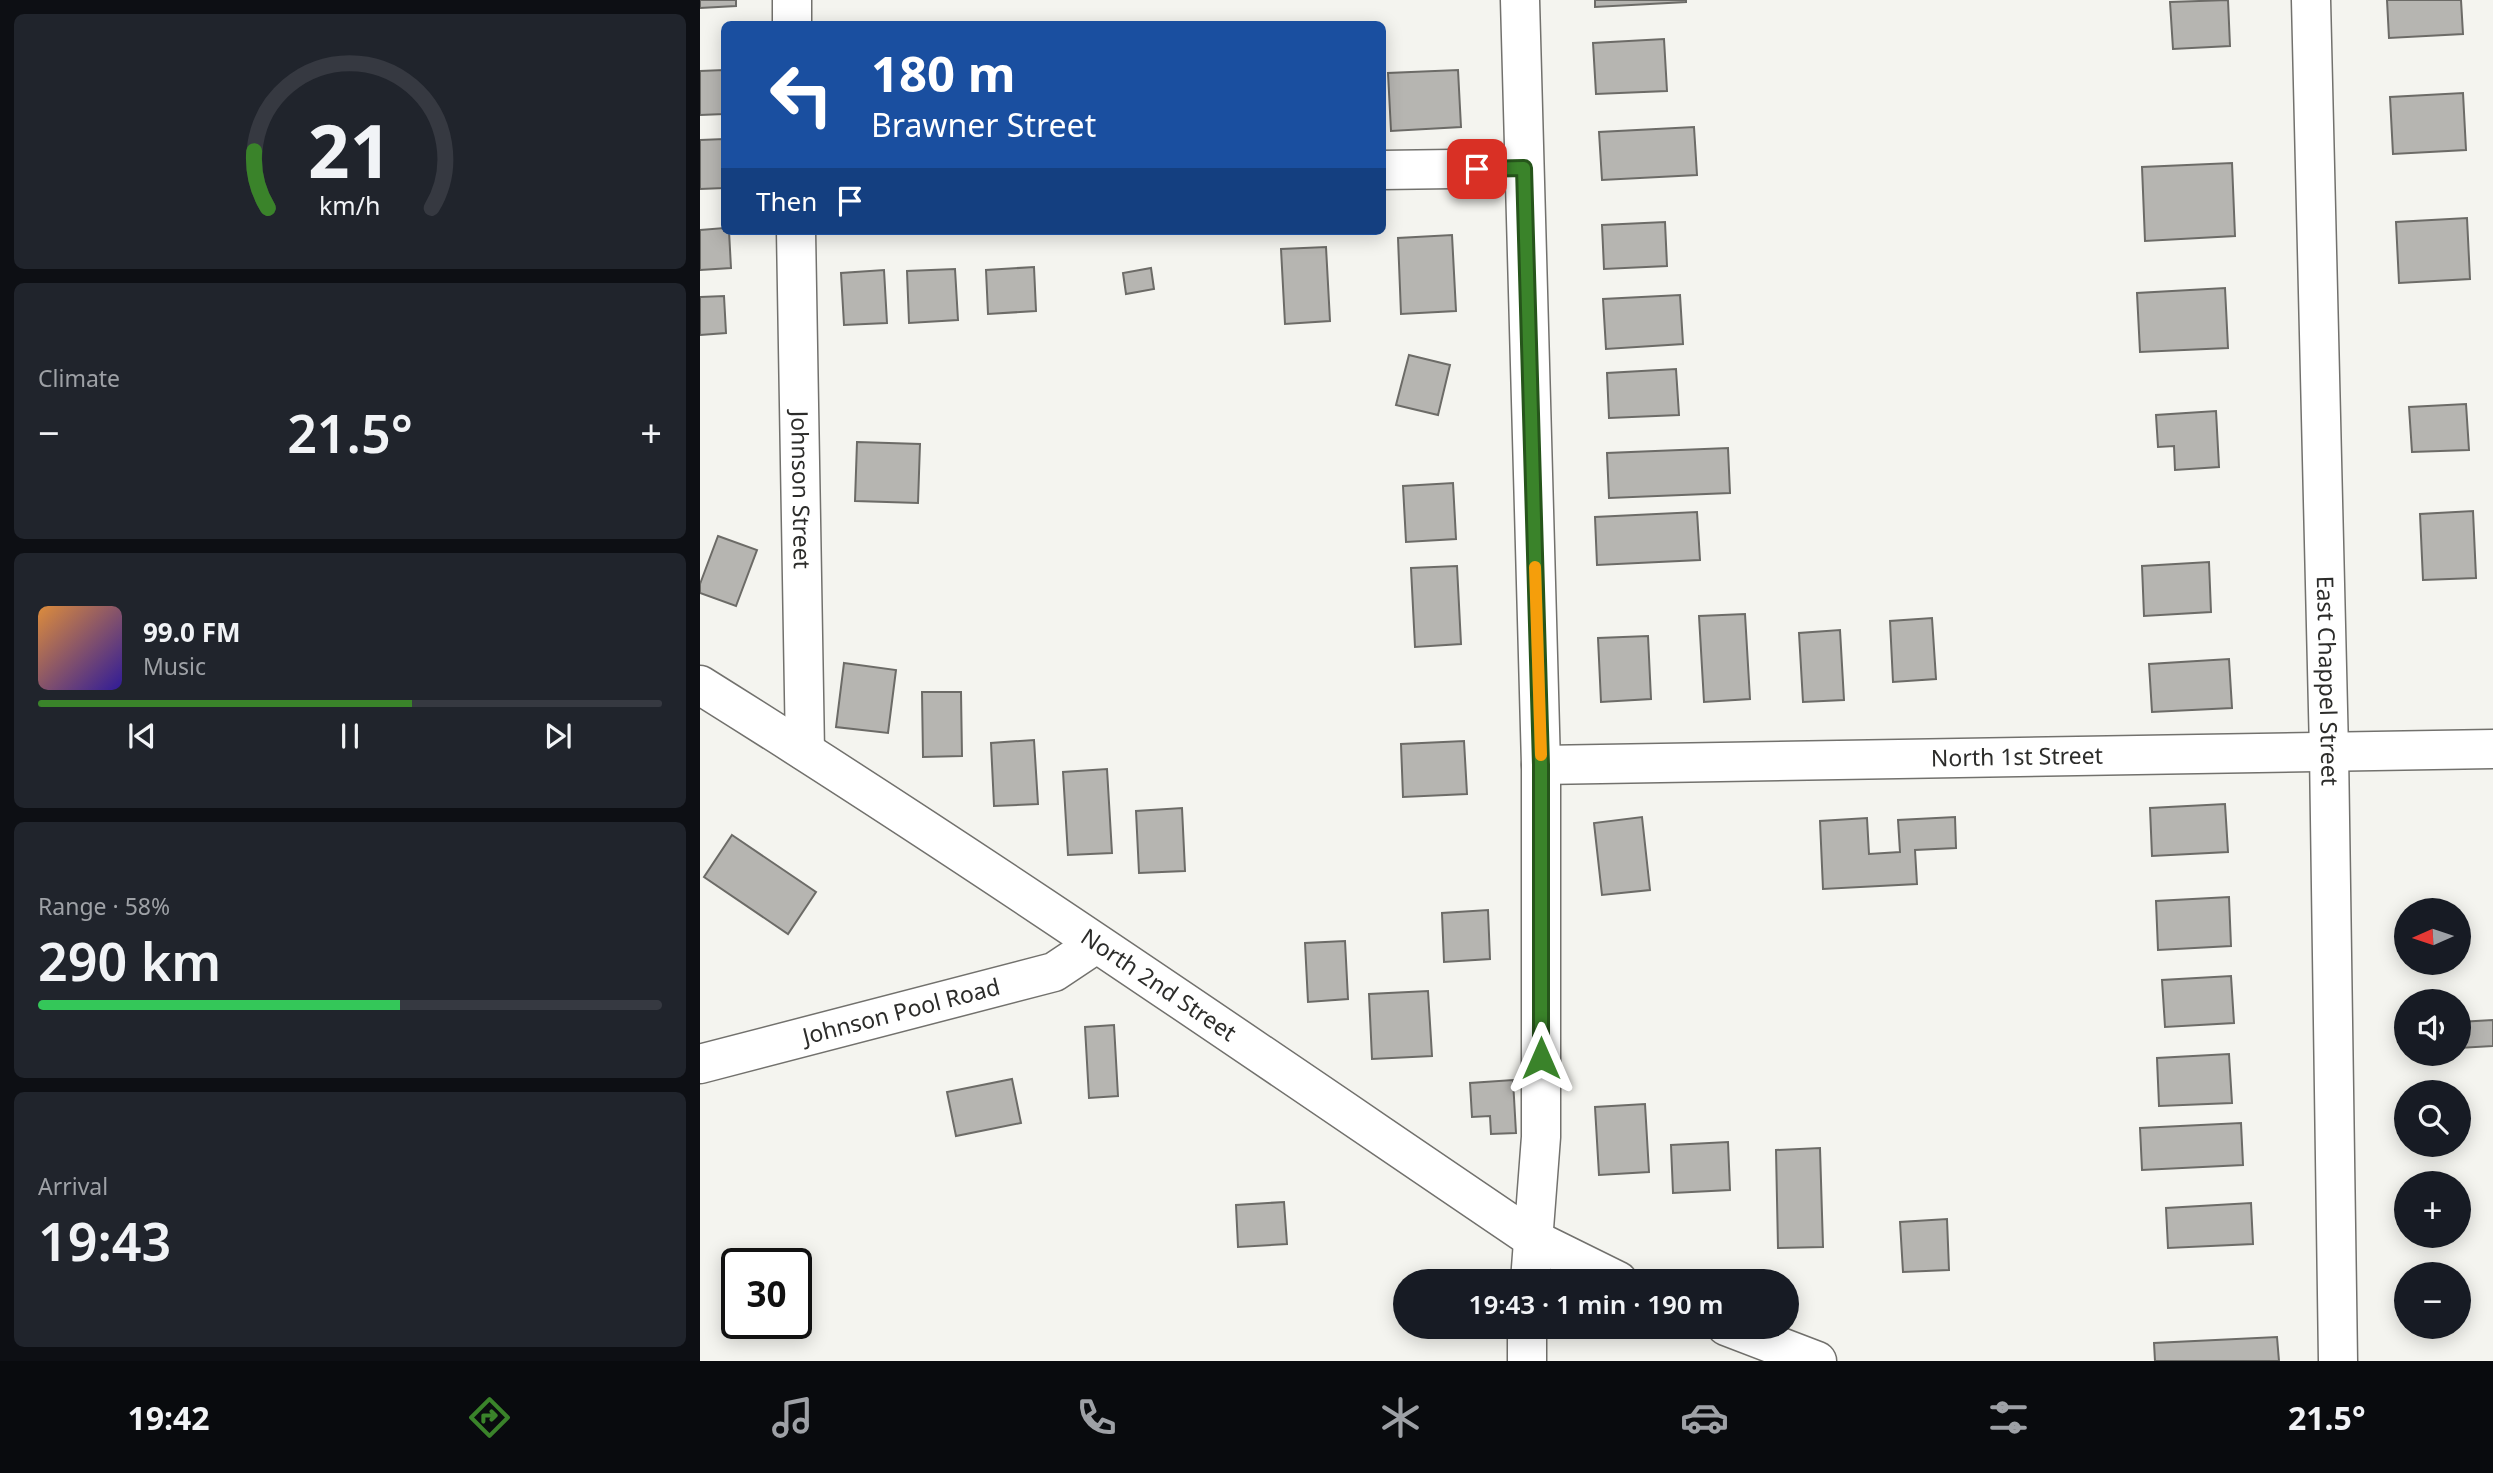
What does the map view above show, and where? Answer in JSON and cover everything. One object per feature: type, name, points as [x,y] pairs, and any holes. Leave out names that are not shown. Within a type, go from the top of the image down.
[{"type":"street","points":[[792,0],[792,21]]},
{"type":"street","points":[[1520,0],[1541,765],[1541,1137],[1531,1269]]},
{"type":"street","name":"East Chappel Street","points":[[2311,0],[2329,751],[2338,1361]]},
{"type":"street","points":[[1386,170],[1524,168]]},
{"type":"street","name":"Johnson Street","points":[[796,235],[806,751]]},
{"type":"street","name":"North 2nd Street","points":[[700,684],[1035,902],[1533,1239],[1594,1269]]},
{"type":"street","name":"North 1st Street","points":[[1541,765],[2493,749]]},
{"type":"street","points":[[1026,980],[1038,964],[1044,937],[1035,902]]},
{"type":"street","name":"Johnson Pool Road","points":[[700,1064],[1054,972],[1096,944]]},
{"type":"street","points":[[1527,1339],[1527,1361]]},
{"type":"street","points":[[1759,1339],[1816,1361]]},
{"type":"building","points":[[700,0],[736,0],[736,6],[700,8]]},
{"type":"building","points":[[1595,0],[1686,0],[1686,2],[1595,7]]},
{"type":"building","points":[[2228,0],[2230,46],[2173,49],[2170,2]]},
{"type":"building","points":[[2387,0],[2461,0],[2463,34],[2389,38]]},
{"type":"building","points":[[1664,39],[1667,91],[1596,94],[1593,43]]},
{"type":"building","points":[[721,70],[721,114],[700,115],[700,71]]},
{"type":"building","points":[[1458,70],[1461,127],[1391,131],[1388,73]]},
{"type":"building","points":[[2463,93],[2466,150],[2393,154],[2390,97]]},
{"type":"building","points":[[1694,127],[1697,175],[1602,180],[1599,132]]},
{"type":"building","points":[[721,139],[721,188],[700,189],[700,140]]},
{"type":"building","points":[[2232,163],[2235,236],[2145,241],[2142,167]]},
{"type":"building","points":[[2467,218],[2470,279],[2399,283],[2396,222]]},
{"type":"building","points":[[1665,222],[1667,266],[1604,269],[1602,225]]},
{"type":"building","points":[[721,228],[721,235],[729,235],[731,268],[700,270],[700,230]]},
{"type":"building","points":[[1452,235],[1456,311],[1401,314],[1398,238]]},
{"type":"building","points":[[1326,247],[1330,321],[1285,324],[1281,249]]},
{"type":"building","points":[[1034,267],[1036,311],[988,314],[986,270]]},
{"type":"building","points":[[1151,268],[1154,289],[1126,294],[1123,273]]},
{"type":"building","points":[[955,269],[958,320],[909,323],[907,271]]},
{"type":"building","points":[[884,270],[887,323],[844,325],[841,273]]},
{"type":"building","points":[[2225,288],[2228,348],[2140,352],[2137,293]]},
{"type":"building","points":[[1680,295],[1683,344],[1606,349],[1603,299]]},
{"type":"building","points":[[724,296],[726,333],[700,335],[700,297]]},
{"type":"building","points":[[1409,355],[1450,365],[1438,415],[1396,405]]},
{"type":"building","points":[[1676,369],[1679,415],[1609,418],[1607,373]]},
{"type":"building","points":[[2466,404],[2469,450],[2412,452],[2409,407]]},
{"type":"building","points":[[2216,411],[2219,467],[2175,470],[2174,446],[2158,447],[2156,415]]},
{"type":"building","points":[[857,442],[920,444],[918,503],[855,501]]},
{"type":"building","points":[[1728,448],[1730,493],[1609,498],[1607,453]]},
{"type":"building","points":[[1453,483],[1456,539],[1406,542],[1403,486]]},
{"type":"building","points":[[2473,511],[2476,578],[2423,580],[2420,514]]},
{"type":"building","points":[[1697,512],[1700,560],[1597,565],[1595,517]]},
{"type":"building","points":[[718,536],[757,550],[736,606],[700,593],[700,584]]},
{"type":"building","points":[[2209,562],[2211,612],[2144,616],[2142,566]]},
{"type":"building","points":[[1457,566],[1461,644],[1415,647],[1411,568]]},
{"type":"building","points":[[1745,614],[1750,699],[1704,702],[1699,616]]},
{"type":"building","points":[[1932,618],[1936,679],[1893,682],[1890,621]]},
{"type":"building","points":[[1840,630],[1844,700],[1803,702],[1799,633]]},
{"type":"building","points":[[1648,636],[1651,699],[1601,702],[1598,638]]},
{"type":"building","points":[[2229,659],[2232,708],[2152,712],[2149,664]]},
{"type":"building","points":[[844,663],[896,670],[888,733],[836,727]]},
{"type":"building","points":[[922,692],[961,692],[962,756],[923,757]]},
{"type":"building","points":[[1034,740],[1038,804],[994,806],[991,743]]},
{"type":"building","points":[[1464,741],[1467,794],[1403,797],[1401,744]]},
{"type":"building","points":[[1107,769],[1112,853],[1068,855],[1063,772]]},
{"type":"building","points":[[2225,804],[2228,852],[2152,856],[2150,808]]},
{"type":"building","points":[[1182,808],[1185,871],[1139,873],[1136,811]]},
{"type":"building","points":[[1642,817],[1650,890],[1602,895],[1594,823]]},
{"type":"building","points":[[1955,817],[1956,848],[1915,850],[1917,884],[1823,889],[1820,821],[1867,818],[1869,854],[1900,852],[1898,820]]},
{"type":"building","points":[[732,835],[816,892],[788,934],[704,877]]},
{"type":"building","points":[[2229,897],[2231,946],[2158,950],[2156,901]]},
{"type":"building","points":[[1488,910],[1490,959],[1444,962],[1442,913]]},
{"type":"building","points":[[1345,941],[1348,999],[1308,1002],[1305,943]]},
{"type":"building","points":[[2231,976],[2234,1023],[2165,1027],[2162,980]]},
{"type":"building","points":[[1428,991],[1432,1056],[1372,1059],[1369,994]]},
{"type":"building","points":[[2493,1020],[2493,1046],[2471,1047],[2471,1021]]},
{"type":"building","points":[[1114,1025],[1118,1096],[1089,1098],[1085,1027]]},
{"type":"building","points":[[2229,1054],[2232,1103],[2159,1106],[2157,1058]]},
{"type":"building","points":[[1012,1079],[1021,1123],[956,1136],[947,1092]]},
{"type":"building","points":[[1513,1080],[1516,1133],[1491,1134],[1490,1116],[1472,1117],[1470,1083]]},
{"type":"building","points":[[1645,1104],[1649,1172],[1599,1175],[1595,1107]]},
{"type":"building","points":[[2241,1123],[2243,1165],[2142,1170],[2140,1128]]},
{"type":"building","points":[[1728,1142],[1730,1190],[1673,1193],[1671,1145]]},
{"type":"building","points":[[1820,1148],[1823,1247],[1778,1248],[1776,1150]]},
{"type":"building","points":[[1284,1202],[1287,1244],[1238,1247],[1236,1205]]},
{"type":"building","points":[[2251,1203],[2253,1244],[2168,1248],[2166,1208]]},
{"type":"building","points":[[1947,1219],[1949,1270],[1903,1272],[1900,1222]]},
{"type":"building","points":[[2277,1337],[2279,1361],[2155,1361],[2154,1343]]},
{"type":"slow traffic","points":[[1535,567],[1541,755]]},
{"type":"route","points":[[1477,169],[1524,168],[1541,765],[1541,1058]]}]
